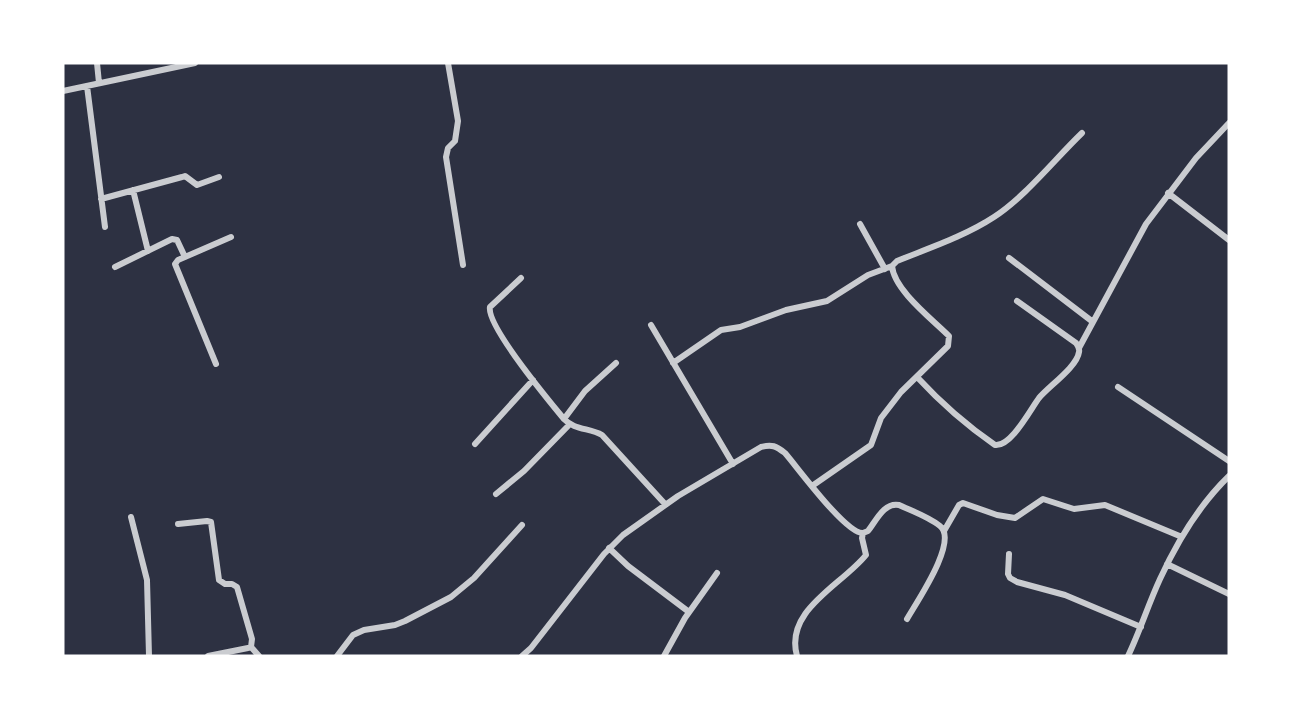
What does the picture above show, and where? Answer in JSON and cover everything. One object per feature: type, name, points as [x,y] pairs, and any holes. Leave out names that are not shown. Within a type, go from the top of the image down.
[{"type":"street","points":[[97,63],[99,83]]},
{"type":"street","points":[[63,91],[195,63]]},
{"type":"street","points":[[448,63],[458,122],[455,141],[448,148],[446,157],[463,266]]},
{"type":"street","points":[[87,86],[105,227]]},
{"type":"street","points":[[917,377],[942,404],[971,429],[995,445],[999,446],[1013,435],[1045,391],[1065,374],[1079,352],[1079,348],[1146,224],[1168,193],[1229,123]]},
{"type":"street","points":[[673,363],[720,330],[740,327],[786,310],[827,301],[857,281],[892,266],[897,261],[969,231],[993,218],[1017,199],[1082,133]]},
{"type":"street","points":[[101,199],[185,176],[197,185],[219,177]]},
{"type":"street","points":[[133,190],[148,251]]},
{"type":"street","points":[[1168,193],[1229,240]]},
{"type":"street","points":[[860,224],[885,269]]},
{"type":"street","points":[[216,364],[175,267],[176,262],[185,257],[231,237]]},
{"type":"street","points":[[115,267],[175,239],[185,257]]},
{"type":"street","points":[[1008,258],[1093,322]]},
{"type":"street","points":[[812,486],[871,445],[881,418],[948,346],[949,336],[899,286],[892,266]]},
{"type":"street","points":[[521,278],[493,304],[489,312],[491,319],[533,380],[566,422],[602,435],[665,504]]},
{"type":"street","points":[[1017,301],[1079,348]]},
{"type":"street","points":[[651,325],[733,464]]},
{"type":"street","points":[[496,494],[524,471],[566,422],[585,391],[616,363]]},
{"type":"street","points":[[475,444],[533,380]]},
{"type":"street","points":[[1118,387],[1229,461]]},
{"type":"street","points":[[522,656],[531,648],[609,548],[635,525],[665,504],[761,447],[777,446],[854,531],[863,533]]},
{"type":"street","points":[[1128,656],[1167,564],[1182,537],[1201,508],[1229,476]]},
{"type":"street","points":[[907,619],[943,552],[944,531],[963,502],[1007,518],[1015,518],[1044,499],[1074,509],[1105,505],[1182,537]]},
{"type":"street","points":[[797,656],[795,635],[811,607],[866,555],[863,533],[887,506],[899,505],[941,527],[944,531]]},
{"type":"street","points":[[131,517],[147,580],[149,656]]},
{"type":"street","points":[[178,524],[211,522],[219,580],[237,587],[252,639],[250,647]]},
{"type":"street","points":[[337,656],[353,635],[364,630],[395,625],[418,615],[466,586],[522,525]]},
{"type":"street","points":[[609,548],[628,566],[689,612]]},
{"type":"street","points":[[1009,554],[1008,574],[1017,582],[1065,595],[1141,627]]},
{"type":"street","points":[[1167,564],[1229,594]]},
{"type":"street","points":[[664,656],[689,612],[717,573]]},
{"type":"street","points":[[208,656],[250,647]]},
{"type":"street","points":[[250,647],[260,656]]}]
